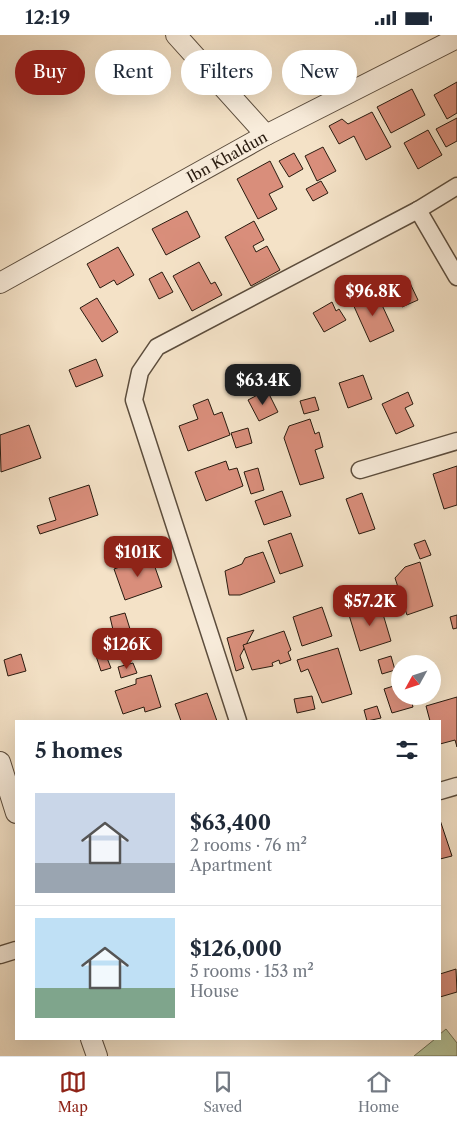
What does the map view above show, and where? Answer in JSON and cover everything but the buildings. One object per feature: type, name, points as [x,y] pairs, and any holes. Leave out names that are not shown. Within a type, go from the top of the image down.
[{"type":"street","points":[[176,35],[266,135]]},
{"type":"street","name":"Ibn Khaldun","points":[[0,283],[266,135],[457,38]]},
{"type":"street","points":[[238,720],[134,400],[140,372],[157,347],[418,210],[457,186]]},
{"type":"street","points":[[418,210],[457,277]]},
{"type":"street","points":[[360,470],[457,441]]},
{"type":"street","points":[[0,762],[15,810]]},
{"type":"street","points":[[441,791],[457,786]]},
{"type":"street","points":[[0,955],[15,950]]},
{"type":"street","points":[[91,1040],[97,1056]]},
{"type":"green space","points":[[446,1029],[457,1043],[457,1056],[414,1056],[434,1040],[441,1040],[441,1033]]}]
